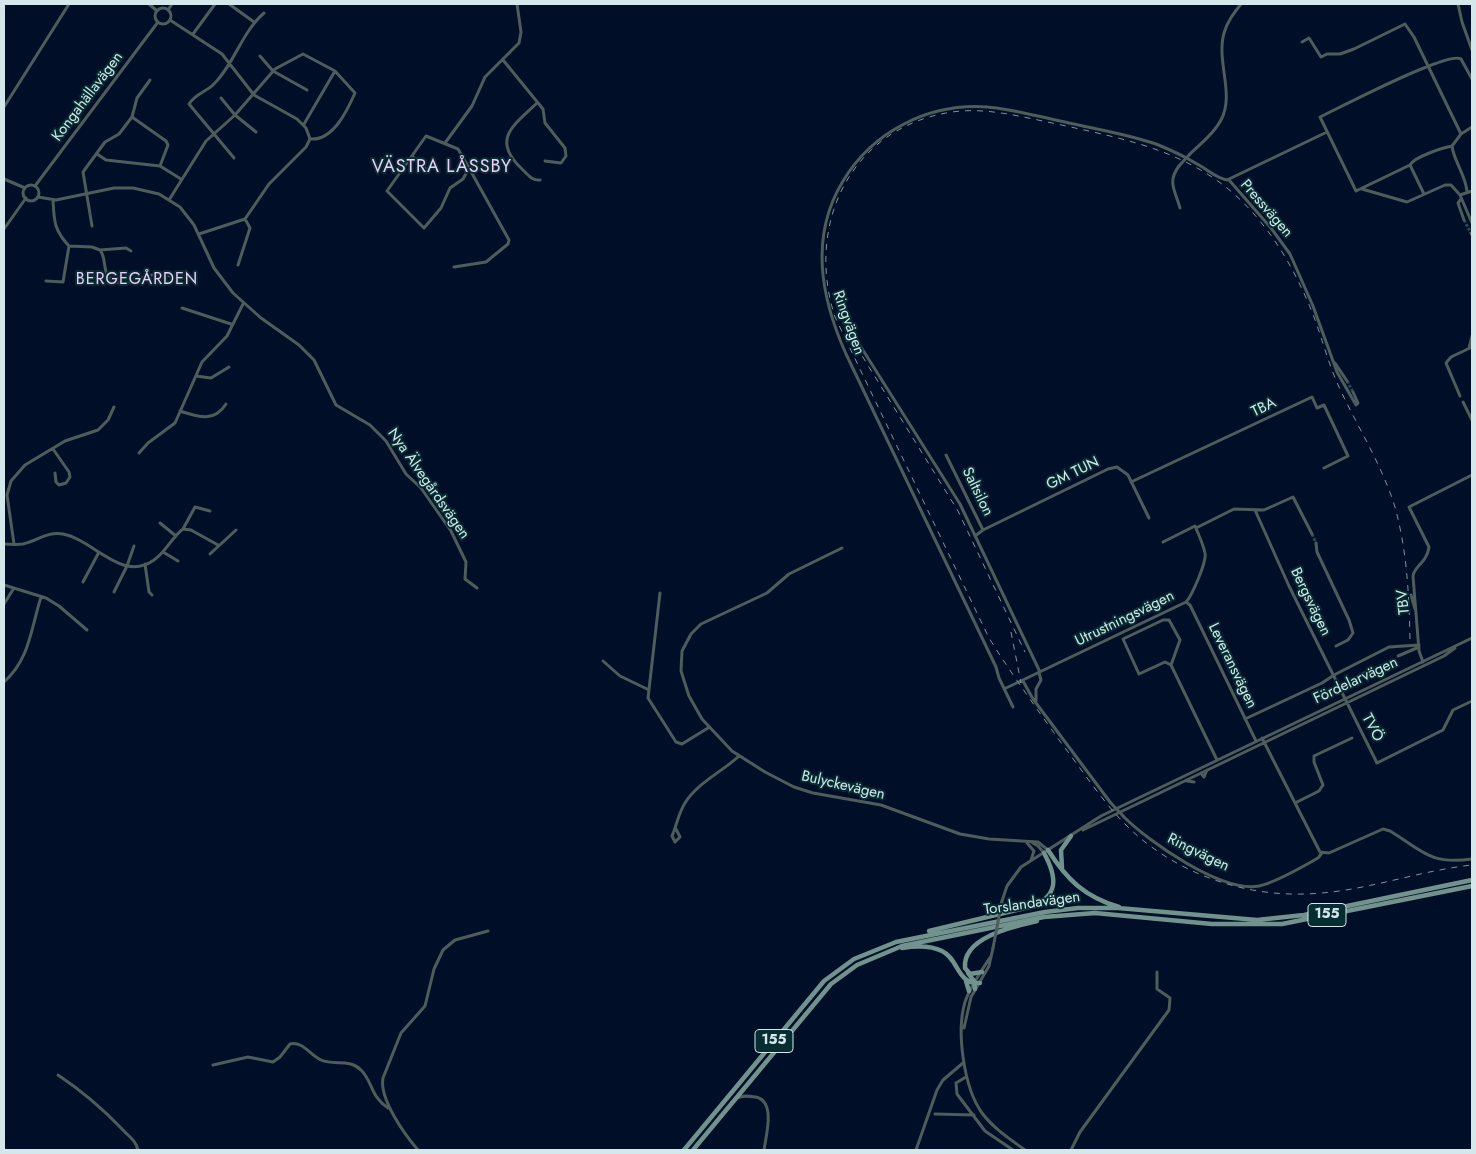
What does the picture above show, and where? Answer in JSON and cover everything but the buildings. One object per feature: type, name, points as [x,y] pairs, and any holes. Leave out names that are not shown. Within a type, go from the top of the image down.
[{"type":"main road","points":[[1064,874],[1060,853],[1072,836]]},
{"type":"main road","points":[[1046,852],[1064,874],[1079,888],[1100,901],[1138,911]]},
{"type":"main road","points":[[878,948],[908,936],[1039,903],[1049,894],[1054,880],[1046,852]]},
{"type":"main road","name":"Torslandavägen","points":[[684,1150],[824,982],[844,965],[878,948],[922,936],[1045,912],[1092,908],[1257,920],[1304,915],[1472,880]]},
{"type":"main road","name":"Torslandavägen","points":[[693,1150],[833,983],[857,965],[888,951],[911,944],[1044,917],[1086,913],[1115,914],[1212,924],[1282,924],[1472,886]]},
{"type":"main road","points":[[974,987],[965,964],[968,953],[975,944],[988,936],[1039,920],[1115,914]]},
{"type":"main road","points":[[888,951],[920,946],[941,950],[949,956],[965,979],[974,987]]},
{"type":"main road","points":[[968,972],[976,974],[982,972]]},
{"type":"main road","points":[[965,979],[974,987]]},
{"type":"street","points":[[4,107],[69,4]]},
{"type":"street","points":[[149,4],[157,11]]},
{"type":"street","points":[[168,10],[172,4]]},
{"type":"street","points":[[193,34],[215,4]]},
{"type":"street","points":[[229,4],[254,22]]},
{"type":"street","points":[[445,143],[472,106],[480,84],[520,40],[517,4]]},
{"type":"street","points":[[1180,208],[1172,176],[1190,154],[1216,128],[1223,116],[1226,98],[1221,55],[1222,39],[1228,22],[1241,4]]},
{"type":"street","points":[[1458,4],[1472,50]]},
{"type":"street","points":[[157,11],[162,8],[168,10],[171,14],[170,20]]},
{"type":"street","points":[[157,11],[156,17],[158,22],[164,23],[170,20]]},
{"type":"street","points":[[234,158],[189,104],[197,94],[212,86],[254,22],[264,14]]},
{"type":"street","points":[[170,20],[222,54],[254,95],[294,116],[304,125],[310,139],[306,148],[270,184],[246,219],[199,234]]},
{"type":"street","name":"Kongahällavägen","points":[[36,186],[158,22]]},
{"type":"street","points":[[1302,42],[1309,38],[1321,57],[1340,54],[1405,24],[1428,65],[1461,134]]},
{"type":"street","points":[[169,200],[199,150],[254,95],[273,71],[303,54],[335,71],[353,90],[354,95],[334,130],[316,139],[310,139]]},
{"type":"street","points":[[260,56],[273,71],[307,90]]},
{"type":"street","points":[[1472,79],[1458,56],[1428,65],[1320,117],[1356,191],[1410,165],[1412,161],[1429,153],[1452,146],[1461,134],[1472,127]]},
{"type":"street","points":[[502,60],[523,82],[543,109],[548,129],[565,148],[567,153],[561,163],[545,161]]},
{"type":"street","points":[[304,125],[335,71]]},
{"type":"street","points":[[92,226],[84,172],[105,142],[119,134],[132,117],[137,98],[150,80]]},
{"type":"street","points":[[221,98],[235,115],[256,132]]},
{"type":"street","points":[[537,102],[511,128],[506,141],[511,158],[531,178],[540,180]]},
{"type":"street","name":"Ringvägen","points":[[1012,707],[996,667],[846,354],[833,321],[825,294],[821,262],[824,232],[832,202],[845,178],[860,158],[885,136],[920,117],[944,110],[965,107],[1006,110],[1130,136],[1173,151],[1222,179]]},
{"type":"street","points":[[132,117],[166,141],[168,145],[160,166]]},
{"type":"street","name":"Pressvägen","points":[[1222,179],[1228,180],[1328,132]]},
{"type":"street","points":[[454,267],[486,262],[508,244],[507,237],[462,152],[426,136],[387,191],[424,228],[436,216],[450,188],[463,179],[469,168]]},
{"type":"street","points":[[1452,146],[1453,154],[1466,182],[1467,192]]},
{"type":"street","points":[[97,154],[106,160],[160,166],[181,179]]},
{"type":"street","points":[[412,156],[429,172]]},
{"type":"street","points":[[1410,165],[1424,194]]},
{"type":"street","points":[[4,179],[25,188]]},
{"type":"street","name":"Pressvägen","points":[[1228,180],[1271,228],[1290,254],[1313,306],[1333,361]]},
{"type":"street","points":[[1361,188],[1407,202],[1451,184],[1460,197],[1472,223]]},
{"type":"street","points":[[25,188],[30,185],[36,186],[39,191],[38,197],[33,200],[26,198]]},
{"type":"street","points":[[25,188],[24,194],[26,198]]},
{"type":"street","name":"Nya Älvegårdsvägen","points":[[38,197],[53,200],[114,188],[133,188],[148,190],[169,200],[183,210],[199,234],[214,268],[243,304],[299,345],[314,360],[336,405],[370,425],[386,441],[406,474],[421,488],[446,523],[464,556],[465,579],[477,588]]},
{"type":"street","points":[[1464,220],[1458,203],[1460,197],[1472,190]]},
{"type":"street","points":[[4,230],[26,198]]},
{"type":"street","points":[[53,200],[54,221],[58,234],[69,246],[92,247],[100,250],[126,248],[131,251]]},
{"type":"street","points":[[1467,212],[1472,216]]},
{"type":"street","points":[[238,265],[250,228],[246,219]]},
{"type":"street","points":[[46,281],[63,282],[69,246]]},
{"type":"street","points":[[100,250],[108,275],[116,281],[129,283],[162,274],[169,275],[182,284]]},
{"type":"street","points":[[139,453],[148,443],[172,427],[202,362],[227,336],[243,304]]},
{"type":"street","points":[[182,308],[232,324]]},
{"type":"street","points":[[849,328],[960,504],[1040,673],[1041,680],[1036,689],[1036,702]]},
{"type":"street","points":[[1460,396],[1446,363],[1451,357],[1471,347],[1472,336]]},
{"type":"street","points":[[1333,361],[1348,381]]},
{"type":"street","points":[[1333,361],[1350,398],[1354,405],[1358,405],[1353,392]]},
{"type":"street","points":[[196,376],[211,378],[229,367]]},
{"type":"street","name":"TBA","points":[[1131,482],[1312,397],[1317,408],[1324,405],[1348,456],[1324,468]]},
{"type":"street","points":[[1463,402],[1472,420]]},
{"type":"street","points":[[180,411],[201,418],[208,418],[226,404]]},
{"type":"street","points":[[14,544],[7,500],[8,487],[20,469],[69,438],[98,430],[108,420],[114,407]]},
{"type":"street","points":[[53,449],[69,472],[68,482],[59,485],[56,482],[55,473]]},
{"type":"street","name":"Saltsilon","points":[[946,455],[983,530],[975,536]]},
{"type":"street","name":"GM TUN","points":[[983,530],[1112,468],[1124,470],[1148,518]]},
{"type":"street","name":"TBV","points":[[1423,664],[1419,646],[1414,572],[1424,562],[1429,547],[1409,507],[1472,475]]},
{"type":"street","points":[[1163,542],[1234,509],[1264,510],[1293,497],[1312,534]]},
{"type":"street","points":[[4,544],[27,543],[46,535],[59,534],[82,541],[110,560],[127,566],[145,564],[163,552],[184,529],[196,507],[210,510]]},
{"type":"street","name":"Bergsvägen","points":[[1256,510],[1262,529],[1346,701]]},
{"type":"street","points":[[160,523],[176,536]]},
{"type":"street","name":"Utrustningsvägen","points":[[1025,679],[1186,602],[1192,594],[1206,555],[1195,527]]},
{"type":"street","points":[[184,529],[191,530],[218,545]]},
{"type":"street","points":[[210,554],[236,530]]},
{"type":"street","points":[[1316,542],[1317,552],[1349,620],[1353,633],[1348,640],[1336,646]]},
{"type":"street","points":[[114,592],[127,566],[134,546]]},
{"type":"street","name":"Bulyckevägen","points":[[842,548],[789,574],[767,593],[701,624],[691,634],[682,651],[681,671],[689,696],[708,728],[739,756],[773,777],[813,793],[881,805],[936,827],[966,836],[1037,844],[1046,852]]},
{"type":"street","points":[[83,582],[99,552]]},
{"type":"street","points":[[163,552],[178,561]]},
{"type":"street","points":[[145,564],[149,592],[152,595]]},
{"type":"street","points":[[4,584],[41,596],[59,606],[87,630]]},
{"type":"street","points":[[4,604],[14,588]]},
{"type":"street","points":[[660,593],[647,689],[648,698],[676,742],[682,744],[708,728]]},
{"type":"street","points":[[4,682],[12,674],[25,654],[41,596]]},
{"type":"street","points":[[1411,596],[1417,617]]},
{"type":"street","name":"Leveransvägen","points":[[1186,602],[1190,605],[1256,741]]},
{"type":"street","points":[[1171,665],[1180,640],[1169,620],[1163,620],[1123,639],[1139,674],[1165,662],[1171,665],[1218,763]]},
{"type":"street","name":"Fördelarvägen","points":[[1264,741],[1423,664],[1472,638]]},
{"type":"street","points":[[1245,720],[1322,684],[1334,675],[1389,648],[1419,646]]},
{"type":"street","points":[[1398,656],[1419,646]]},
{"type":"street","points":[[603,661],[620,676],[647,689]]},
{"type":"street","points":[[1360,675],[1367,672]]},
{"type":"street","points":[[1004,689],[1025,679],[1036,702]]},
{"type":"street","name":"TVÖ","points":[[1346,701],[1377,763],[1443,730],[1453,710],[1472,701]]},
{"type":"street","name":"Ringvägen","points":[[1036,702],[1124,818],[1153,843],[1184,862],[1221,878],[1252,886],[1272,881],[1318,858],[1322,853],[1329,853],[1383,829],[1390,831],[1440,860],[1472,859]]},
{"type":"street","points":[[1295,803],[1320,791],[1323,785],[1314,762],[1314,756],[1352,738]]},
{"type":"street","points":[[1072,836],[1200,773],[1207,772],[1218,763],[1256,741],[1264,741]]},
{"type":"street","points":[[1188,774],[1218,763],[1264,741]]},
{"type":"street","points":[[1264,741],[1317,847],[1322,853]]},
{"type":"street","points":[[676,829],[686,800],[697,788],[739,756]]},
{"type":"street","points":[[1195,772],[1207,772],[1218,763]]},
{"type":"street","points":[[974,987],[989,966],[1002,901],[1010,880],[1031,861],[1101,816],[1188,774],[1218,763]]},
{"type":"street","points":[[1180,783],[1190,780],[1194,782]]},
{"type":"street","points":[[1027,842],[1034,851],[1031,861]]},
{"type":"street","points":[[389,1108],[383,1078],[392,1060],[401,1033],[425,1006],[440,956],[447,946],[455,940],[488,931]]},
{"type":"street","points":[[991,956],[974,987],[968,1006],[963,1036],[966,1077],[971,1094],[982,1113],[996,1128],[1025,1150]]},
{"type":"street","points":[[1071,1150],[1080,1132],[1171,1006],[1170,998],[1157,989],[1157,972]]},
{"type":"street","points":[[213,1065],[248,1057],[273,1062],[280,1057],[290,1044],[297,1044],[320,1060],[348,1062],[365,1074],[373,1093],[389,1108],[417,1149]]},
{"type":"street","points":[[916,1150],[942,1080],[964,1063]]},
{"type":"street","points":[[58,1076],[98,1104],[126,1134],[133,1138],[138,1150]]},
{"type":"street","points":[[966,1077],[959,1080],[955,1088],[957,1094],[988,1134],[1013,1150]]},
{"type":"street","points":[[746,1086],[746,1092],[750,1096]]},
{"type":"street","points":[[736,1098],[750,1096],[764,1099],[768,1105],[764,1150]]},
{"type":"street","points":[[935,1114],[974,1115]]},
{"type":"street","points":[[411,1149],[417,1149]]},
{"type":"water","points":[[4,4],[1472,4],[1472,1150],[4,1150]]},
{"type":"tunnel","points":[[1464,220],[1471,233]]},
{"type":"tunnel","points":[[1347,381],[1353,392]]},
{"type":"tunnel","points":[[1312,534],[1316,543]]},
{"type":"railway","points":[[1410,639],[1405,556],[1399,523],[1390,491],[1339,387],[1314,317],[1295,275],[1268,231],[1233,193],[1193,166],[1150,147],[1081,129],[991,112],[952,112],[916,121],[886,137],[862,159],[844,186],[832,216],[826,248],[827,282],[835,317],[989,638],[1062,744],[1115,813],[1141,839],[1161,854],[1206,877],[1254,890],[1279,893],[1325,893],[1472,865]]},
{"type":"railway","points":[[856,346],[958,511],[1025,652]]},
{"type":"railway","points":[[1011,632],[1021,683]]},
{"type":"district","name":"VÄSTRA LÅSSBY","points":[[442,168]]},
{"type":"district","name":"BERGEGÅRDEN","points":[[137,280]]}]
